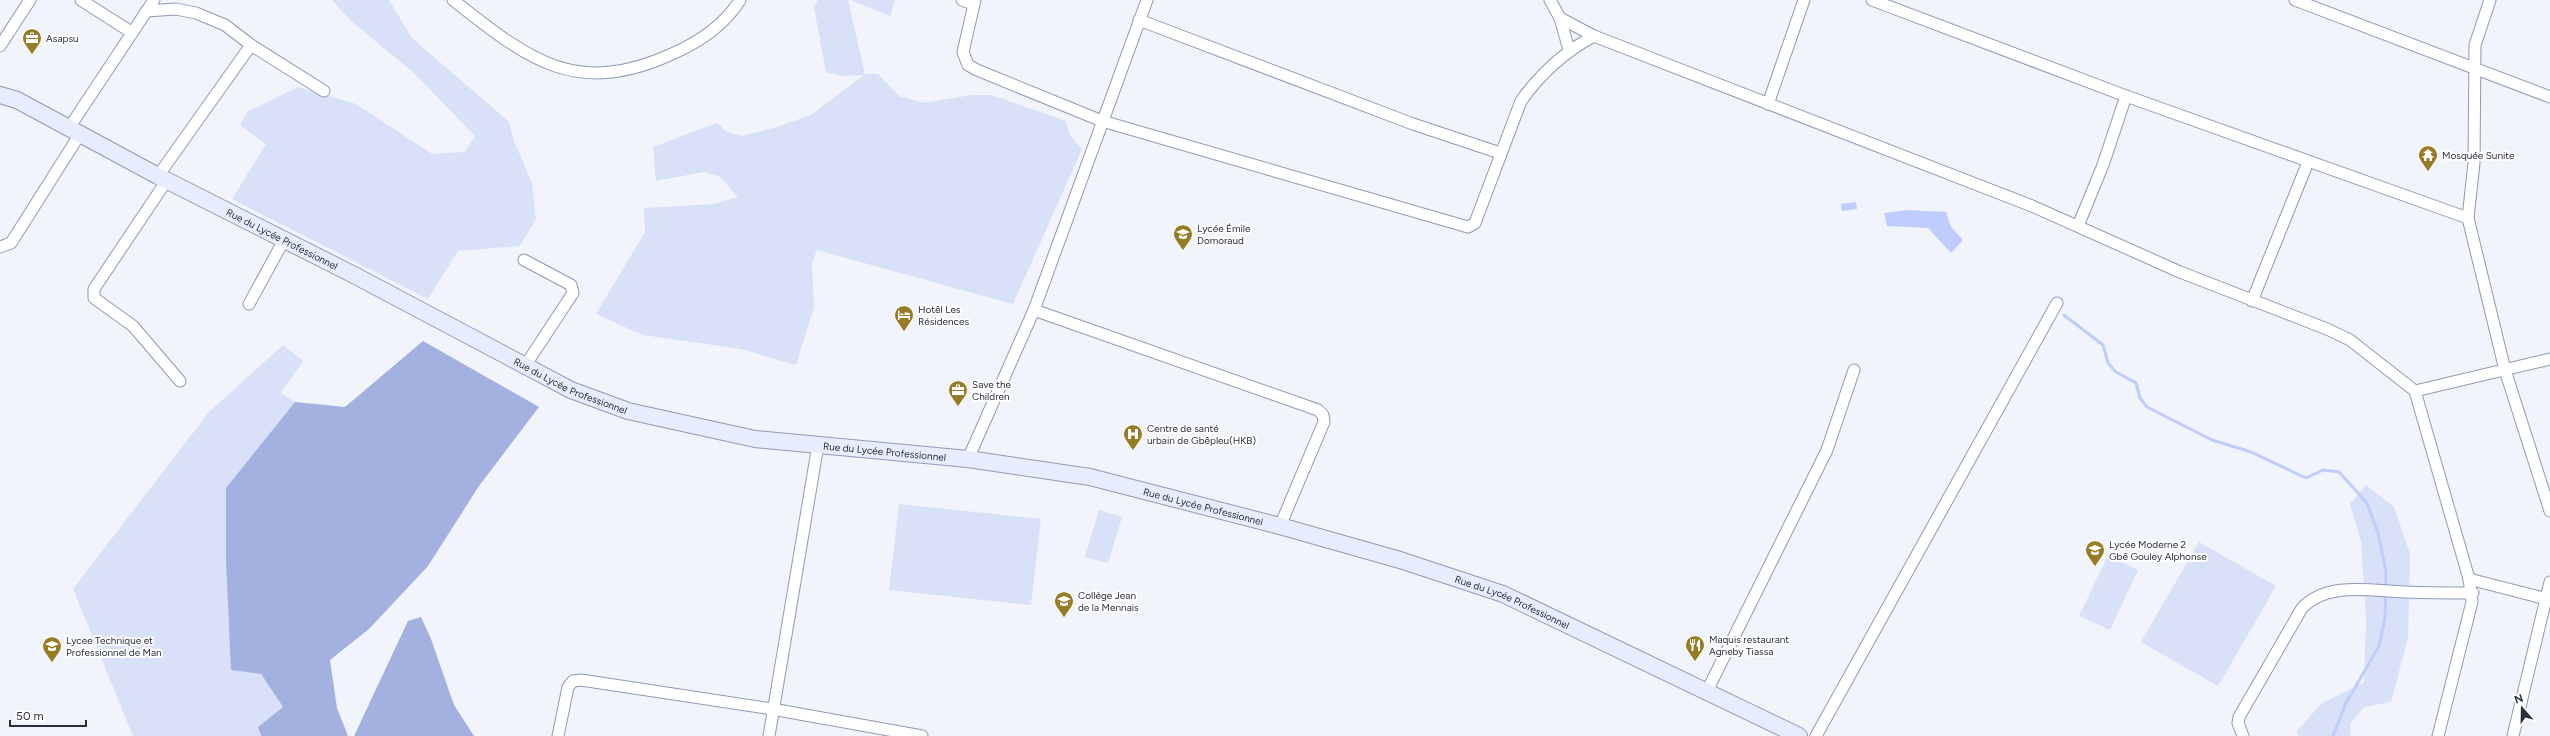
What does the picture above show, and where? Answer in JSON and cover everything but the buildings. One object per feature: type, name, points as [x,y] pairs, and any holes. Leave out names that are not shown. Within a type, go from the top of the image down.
[{"type":"main road","name":"Rue du Lycée Professionnel","points":[[0,95],[17,100],[163,178],[571,390],[628,412],[755,439],[968,459],[1090,477],[1280,526],[1400,560],[1503,594],[1708,690],[1799,736]]},
{"type":"street","points":[[0,46],[30,0]]},
{"type":"street","points":[[81,0],[132,32]]},
{"type":"street","points":[[0,247],[11,243],[132,32],[154,0]]},
{"type":"street","points":[[453,0],[483,24],[533,57],[555,67],[596,74],[621,72],[659,60],[690,46],[715,29],[740,0]]},
{"type":"street","points":[[962,0],[974,2],[964,52],[968,65],[977,70],[1102,121],[1468,227],[1475,223],[1500,153],[1521,101],[1531,87],[1569,50],[1594,36]]},
{"type":"street","points":[[968,459],[1034,310],[1147,0]]},
{"type":"street","points":[[1550,0],[1560,18],[1569,50]]},
{"type":"street","points":[[1768,104],[1804,0]]},
{"type":"street","points":[[1872,0],[2126,96],[2468,218]]},
{"type":"street","points":[[2294,0],[2550,97]]},
{"type":"street","points":[[2490,0],[2475,45],[2474,163],[2468,218],[2505,370],[2550,511]]},
{"type":"street","points":[[146,11],[176,9],[196,13],[226,25],[251,45],[324,91]]},
{"type":"street","points":[[1560,18],[1594,36],[2078,226],[2252,301],[2303,319],[2350,340],[2415,391],[2473,593],[2438,736]]},
{"type":"street","points":[[1139,20],[1413,124],[1500,153]]},
{"type":"street","points":[[180,381],[133,326],[94,298],[94,289],[163,178],[251,45]]},
{"type":"street","points":[[2078,226],[2103,165],[2126,96]]},
{"type":"street","points":[[2252,301],[2308,162]]},
{"type":"street","points":[[249,304],[284,240]]},
{"type":"street","points":[[524,260],[571,285],[573,293],[525,366]]},
{"type":"street","points":[[1816,736],[2057,303]]},
{"type":"street","points":[[1034,310],[1318,410],[1323,415],[1324,422],[1280,526]]},
{"type":"street","points":[[2415,391],[2550,359]]},
{"type":"street","points":[[1708,690],[1827,450],[1854,370]]},
{"type":"street","points":[[769,736],[772,709],[818,445]]},
{"type":"street","points":[[2469,579],[2547,599]]},
{"type":"street","points":[[2513,736],[2550,582]]},
{"type":"street","points":[[2243,736],[2238,723],[2239,717],[2302,608],[2307,602],[2337,591],[2362,590],[2473,593]]},
{"type":"street","points":[[558,736],[568,687],[573,681],[581,680],[772,709],[922,736]]},
{"type":"shaded area","points":[[332,0],[389,0],[412,38],[509,122],[514,141],[532,183],[536,219],[520,246],[458,251],[428,299],[232,199],[266,144],[240,125],[247,112],[298,87],[356,104],[432,154],[465,152],[475,136],[414,73],[351,21]]},
{"type":"shaded area","points":[[818,0],[848,0],[865,74],[878,74],[899,96],[924,103],[971,95],[992,95],[1066,121],[1070,135],[1082,149],[1013,304],[817,250],[812,263],[814,307],[796,365],[741,349],[643,335],[596,314],[645,232],[644,208],[715,204],[738,197],[720,177],[704,172],[656,181],[653,147],[717,123],[727,132],[742,136],[774,128],[811,115],[864,75],[843,76],[826,72],[814,8]]},
{"type":"shaded area","points":[[851,0],[895,0],[890,16]]},
{"type":"shaded area","points":[[1856,202],[1857,209],[1842,211],[1841,204]]},
{"type":"shaded area","points":[[1908,210],[1946,212],[1951,227],[1963,240],[1951,253],[1928,228],[1887,226],[1884,213]]},
{"type":"shaded area","points":[[423,341],[539,407],[479,486],[428,566],[369,629],[330,660],[337,708],[348,736],[261,736],[258,727],[283,707],[261,674],[231,670],[226,561],[226,488],[295,402],[345,407]]},
{"type":"shaded area","points":[[283,345],[303,361],[281,393],[295,402],[226,488],[261,674],[283,707],[258,727],[261,736],[133,736],[73,589],[209,412]]},
{"type":"shaded area","points":[[2366,485],[2394,507],[2410,554],[2408,638],[2391,702],[2364,707],[2350,724],[2351,736],[2298,736],[2297,731],[2321,704],[2364,682],[2366,620],[2361,542],[2350,504]]},
{"type":"shaded area","points":[[899,504],[1041,519],[1031,605],[889,590]]},
{"type":"shaded area","points":[[1099,510],[1122,517],[1108,563],[1085,557]]},
{"type":"shaded area","points":[[2199,542],[2276,586],[2218,686],[2141,642]]},
{"type":"shaded area","points":[[2108,556],[2138,570],[2110,630],[2079,616]]},
{"type":"shaded area","points":[[421,617],[431,639],[454,705],[474,736],[354,736],[408,621]]},
{"type":"waterway","points":[[2064,315],[2103,345],[2108,363],[2116,372],[2136,383],[2140,398],[2147,407],[2212,440],[2251,452],[2306,478],[2323,470],[2339,472],[2367,503],[2378,533],[2386,571],[2385,618],[2379,646],[2346,703],[2333,736]]},
{"type":"place","name":"Asapsu","points":[[32,55]]},
{"type":"place","name":"Mosquée Sunite","points":[[2428,172]]},
{"type":"place","name":"Lycée Émile Domoraud","points":[[1183,251]]},
{"type":"place","name":"Hotêl Les Résidences","points":[[904,332]]},
{"type":"place","name":"Save the Children","points":[[958,407]]},
{"type":"place","name":"Centre de santé urbain de Gbêpleu(HKB)","points":[[1133,451]]},
{"type":"place","name":"Lycée Moderne 2 Gbê Gouley Alphonse","points":[[2095,567]]},
{"type":"place","name":"Collège Jean de la Mennais","points":[[1064,618]]},
{"type":"place","name":"Maquis restaurant Agneby Tiassa","points":[[1695,662]]},
{"type":"place","name":"Lycee Technique et Professionnel de Man","points":[[52,663]]}]
